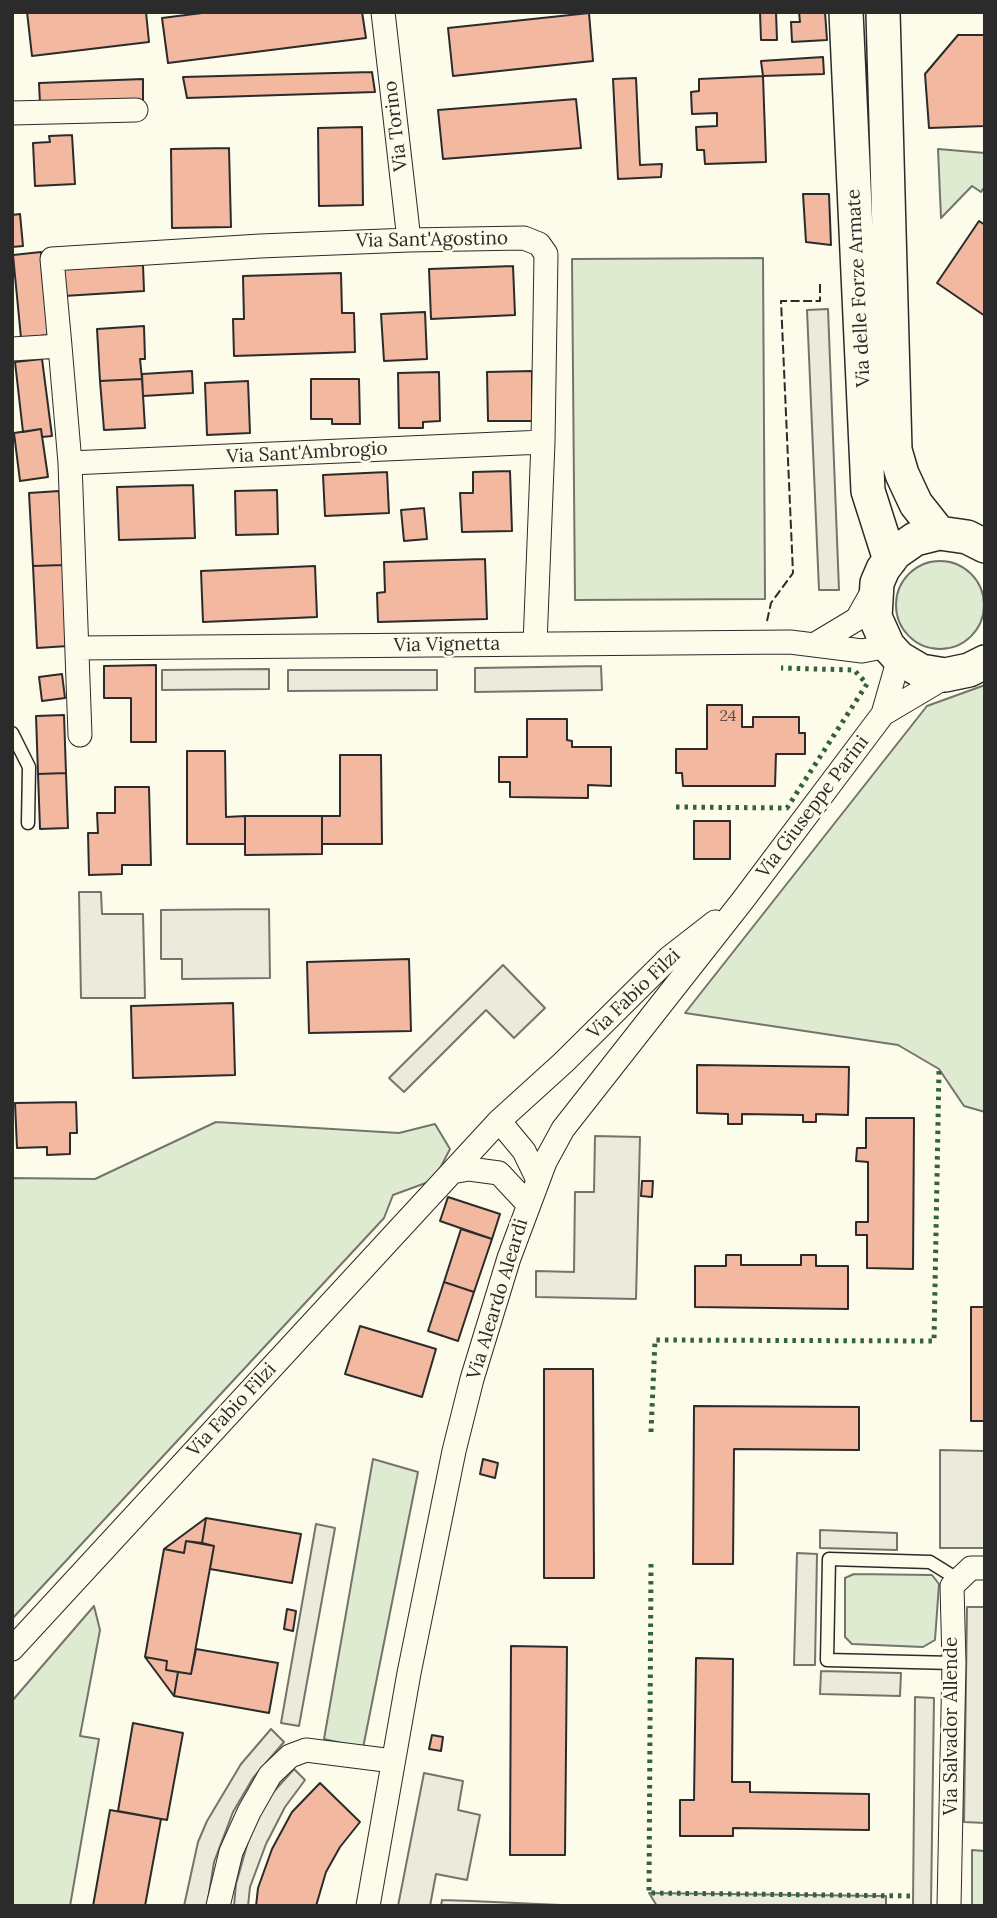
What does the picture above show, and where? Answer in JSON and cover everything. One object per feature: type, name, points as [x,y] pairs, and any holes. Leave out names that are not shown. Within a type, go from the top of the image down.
[{"type":"street","name":"Via Torino","points":[[383,12],[409,240]]},
{"type":"street","name":"Via delle Forze Armate","points":[[846,12],[868,491],[876,522],[883,571]]},
{"type":"street","name":"Via delle Forze Armate","points":[[883,12],[895,450],[902,474],[916,504],[939,533]]},
{"type":"street","points":[[12,113],[136,110]]},
{"type":"street","name":"Via Sant'Agostino","points":[[60,346],[52,260],[260,246],[409,240],[524,238],[539,244],[546,254],[543,442],[535,644]]},
{"type":"street","points":[[12,349],[60,346],[70,463],[80,735]]},
{"type":"street","name":"Via Sant'Ambrogio","points":[[70,463],[543,442]]},
{"type":"street","points":[[817,643],[857,619],[895,553],[915,539],[939,533],[982,542]]},
{"type":"street","points":[[883,571],[875,617],[883,652],[880,672],[886,705]]},
{"type":"street","name":"Via Vignetta","points":[[78,648],[817,643],[883,652]]},
{"type":"street","points":[[883,652],[921,671],[945,675],[969,670],[985,662]]},
{"type":"street","name":"Via Giuseppe Parini","points":[[883,652],[886,705]]},
{"type":"street","name":"Via Giuseppe Parini","points":[[744,900],[886,705],[942,679],[945,675]]},
{"type":"street","name":"Via Fabio Filzi","points":[[12,1648],[499,1121],[564,1062],[670,957],[744,900]]},
{"type":"street","name":"Via Aleardo Aleardi","points":[[368,1906],[431,1556],[454,1451],[472,1379],[528,1204],[563,1129],[744,900]]},
{"type":"street","points":[[499,1121],[495,1146],[499,1174],[528,1204]]},
{"type":"street","points":[[499,1121],[524,1151],[538,1180]]},
{"type":"street","points":[[452,1172],[469,1169],[499,1174]]},
{"type":"street","points":[[959,1580],[971,1568],[985,1569]]},
{"type":"street","name":"Via Salvador Allende","points":[[949,1906],[954,1663],[952,1586],[959,1580]]},
{"type":"street","points":[[218,1906],[230,1852],[249,1812],[270,1775],[290,1756],[306,1750],[393,1761]]},
{"type":"lane","points":[[12,733],[29,768],[28,823]]},
{"type":"lane","points":[[954,1663],[827,1660],[829,1559],[930,1562],[959,1580]]},
{"type":"green space","points":[[938,149],[985,153],[985,186],[981,192],[972,186],[941,218]]},
{"type":"green space","points":[[763,258],[765,599],[575,600],[572,259]]},
{"type":"green space","points":[[940,561],[957,565],[971,574],[980,588],[984,605],[980,622],[971,636],[957,645],[940,649],[923,645],[909,636],[900,622],[896,605],[900,588],[909,574],[923,565]]},
{"type":"green space","points":[[985,685],[985,1112],[964,1106],[939,1069],[898,1045],[685,1013],[927,706]]},
{"type":"green space","points":[[216,1122],[399,1133],[435,1124],[450,1149],[434,1180],[393,1195],[384,1218],[12,1619],[12,1178],[95,1179]]},
{"type":"green space","points":[[373,1459],[418,1472],[363,1748],[324,1739]]},
{"type":"green space","points":[[854,1574],[932,1575],[939,1584],[935,1640],[923,1647],[852,1644],[845,1637],[845,1578]]},
{"type":"green space","points":[[94,1606],[100,1630],[80,1736],[99,1739],[70,1906],[12,1906],[12,1701]]},
{"type":"green space","points":[[972,1850],[985,1851],[985,1906],[972,1906]]},
{"type":"shaded area","points":[[828,309],[839,590],[819,590],[807,310]]},
{"type":"shaded area","points":[[601,666],[602,690],[475,692],[475,668]]},
{"type":"shaded area","points":[[269,669],[269,689],[162,690],[162,670]]},
{"type":"shaded area","points":[[288,670],[437,670],[437,690],[288,691]]},
{"type":"shaded area","points":[[79,892],[101,892],[102,914],[143,914],[145,998],[81,998]]},
{"type":"shaded area","points":[[269,909],[270,978],[182,979],[182,959],[161,959],[161,910]]},
{"type":"shaded area","points":[[503,965],[545,1008],[514,1038],[486,1010],[404,1092],[389,1078]]},
{"type":"shaded area","points":[[595,1136],[640,1137],[636,1299],[536,1297],[536,1271],[574,1272],[575,1192],[594,1192]]},
{"type":"shaded area","points":[[940,1450],[985,1451],[985,1548],[940,1548]]},
{"type":"shaded area","points":[[316,1524],[335,1528],[299,1726],[281,1723]]},
{"type":"shaded area","points":[[820,1530],[897,1533],[897,1550],[820,1548]]},
{"type":"shaded area","points":[[797,1553],[817,1554],[815,1665],[794,1665]]},
{"type":"shaded area","points":[[967,1607],[985,1607],[985,1823],[964,1822]]},
{"type":"shaded area","points":[[821,1671],[901,1673],[900,1696],[820,1694]]},
{"type":"shaded area","points":[[915,1697],[934,1698],[931,1905],[913,1905]]},
{"type":"shaded area","points":[[271,1729],[284,1742],[253,1778],[233,1812],[214,1862],[207,1906],[184,1906],[198,1842],[207,1821],[241,1764]]},
{"type":"shaded area","points":[[294,1769],[305,1780],[285,1807],[266,1844],[250,1887],[248,1906],[234,1906],[236,1884],[249,1838],[268,1798]]},
{"type":"shaded area","points":[[424,1773],[463,1781],[458,1810],[480,1815],[467,1880],[436,1874],[430,1906],[398,1906]]},
{"type":"shaded area","points":[[649,1893],[886,1896],[886,1906],[657,1906]]},
{"type":"shaded area","points":[[442,1900],[471,1901],[583,1906],[441,1906]]},
{"type":"building","points":[[27,12],[146,12],[149,42],[32,56]]},
{"type":"building","points":[[210,12],[362,12],[366,38],[168,63],[162,18]]},
{"type":"building","points":[[760,12],[776,12],[777,40],[761,40]]},
{"type":"building","points":[[799,12],[825,12],[827,40],[792,42],[791,22],[800,22]]},
{"type":"building","points":[[589,13],[593,61],[453,76],[448,28]]},
{"type":"building","points":[[958,35],[985,35],[985,126],[929,128],[925,74]]},
{"type":"building","points":[[823,57],[824,74],[763,76],[761,61]]},
{"type":"building","points":[[372,72],[375,92],[187,98],[183,77]]},
{"type":"building","points":[[763,76],[766,162],[705,164],[704,150],[697,150],[696,127],[717,126],[717,113],[692,114],[691,92],[699,91],[699,79]]},
{"type":"building","points":[[636,78],[640,165],[662,164],[661,177],[618,179],[613,79]]},
{"type":"building","points":[[143,79],[143,100],[40,104],[39,83]]},
{"type":"building","points":[[576,99],[581,148],[443,159],[438,110]]},
{"type":"building","points":[[362,127],[363,205],[319,206],[318,128]]},
{"type":"building","points":[[72,135],[75,184],[35,186],[33,143],[50,142],[49,136]]},
{"type":"building","points":[[229,148],[231,227],[172,228],[171,149]]},
{"type":"building","points":[[803,194],[829,194],[831,245],[806,242]]},
{"type":"building","points":[[20,214],[23,246],[12,247],[12,215]]},
{"type":"building","points":[[979,221],[985,225],[985,316],[937,283]]},
{"type":"building","points":[[41,252],[49,335],[21,338],[13,255]]},
{"type":"building","points":[[143,265],[144,291],[64,296],[62,269]]},
{"type":"building","points":[[513,266],[515,315],[431,319],[429,269]]},
{"type":"building","points":[[341,273],[342,313],[354,313],[355,352],[234,356],[233,319],[244,319],[243,276]]},
{"type":"building","points":[[425,312],[427,359],[384,361],[381,314]]},
{"type":"building","points":[[144,326],[145,359],[140,359],[142,379],[100,381],[97,329]]},
{"type":"building","points":[[42,359],[52,436],[42,437],[41,429],[23,432],[15,362]]},
{"type":"building","points":[[192,371],[193,393],[143,396],[142,374]]},
{"type":"building","points":[[532,371],[532,421],[488,421],[487,372]]},
{"type":"building","points":[[439,372],[440,421],[423,422],[423,428],[399,428],[398,373]]},
{"type":"building","points":[[142,379],[145,428],[104,430],[100,381]]},
{"type":"building","points":[[311,379],[359,379],[360,424],[332,424],[332,419],[311,419]]},
{"type":"building","points":[[248,381],[250,433],[207,435],[205,383]]},
{"type":"building","points":[[41,429],[48,477],[20,481],[14,433]]},
{"type":"building","points":[[510,471],[512,531],[462,532],[460,493],[473,493],[473,472]]},
{"type":"building","points":[[387,472],[389,513],[325,516],[323,475]]},
{"type":"building","points":[[193,485],[195,538],[119,540],[117,487]]},
{"type":"building","points":[[277,490],[278,534],[236,535],[235,491]]},
{"type":"building","points":[[59,491],[63,565],[33,566],[29,493]]},
{"type":"building","points":[[424,508],[427,539],[404,541],[401,510]]},
{"type":"building","points":[[485,559],[487,619],[378,622],[377,593],[385,592],[384,562]]},
{"type":"building","points":[[63,565],[68,646],[37,648],[33,566]]},
{"type":"building","points":[[315,566],[317,617],[203,622],[201,571]]},
{"type":"building","points":[[156,665],[156,742],[131,742],[131,698],[104,698],[104,666]]},
{"type":"building","points":[[62,674],[65,698],[42,701],[39,677]]},
{"type":"building","points":[[707,705],[742,705],[742,727],[753,727],[753,717],[799,717],[799,733],[805,733],[805,754],[776,754],[775,786],[683,786],[682,773],[676,773],[676,749],[707,749]]},
{"type":"building","points":[[64,715],[66,773],[38,774],[36,716]]},
{"type":"building","points":[[527,719],[567,719],[567,740],[572,741],[572,747],[611,747],[611,786],[588,785],[588,798],[510,797],[510,782],[499,782],[499,757],[527,757]]},
{"type":"building","points":[[187,751],[225,751],[226,817],[245,816],[245,844],[187,844]]},
{"type":"building","points":[[340,755],[381,755],[382,844],[322,844],[322,816],[340,816]]},
{"type":"building","points":[[66,773],[68,828],[40,829],[38,774]]},
{"type":"building","points":[[115,787],[149,787],[151,865],[122,865],[122,874],[89,875],[88,833],[98,833],[97,813],[115,813]]},
{"type":"building","points":[[245,816],[322,816],[322,854],[245,855]]},
{"type":"building","points":[[694,821],[730,821],[730,859],[694,859]]},
{"type":"building","points":[[409,959],[411,1031],[309,1033],[307,962]]},
{"type":"building","points":[[233,1003],[235,1075],[133,1078],[131,1006]]},
{"type":"building","points":[[697,1065],[849,1067],[848,1115],[816,1114],[816,1122],[803,1122],[803,1115],[742,1114],[742,1124],[728,1124],[728,1114],[697,1113]]},
{"type":"building","points":[[76,1102],[77,1133],[70,1133],[70,1154],[47,1155],[47,1147],[17,1148],[15,1103]]},
{"type":"building","points":[[866,1118],[914,1118],[913,1269],[867,1268],[867,1235],[856,1235],[856,1222],[868,1222],[868,1162],[856,1161],[857,1148],[866,1148]]},
{"type":"building","points":[[642,1181],[653,1181],[652,1197],[641,1196]]},
{"type":"building","points":[[448,1197],[500,1214],[492,1239],[440,1221]]},
{"type":"building","points":[[461,1229],[492,1239],[474,1292],[444,1282]]},
{"type":"building","points":[[726,1255],[741,1255],[741,1265],[801,1265],[801,1255],[816,1255],[816,1266],[848,1266],[848,1309],[695,1307],[695,1266],[726,1266]]},
{"type":"building","points":[[444,1282],[474,1292],[458,1341],[428,1331]]},
{"type":"building","points":[[971,1307],[985,1307],[985,1421],[971,1421]]},
{"type":"building","points":[[360,1326],[436,1349],[422,1397],[345,1374]]},
{"type":"building","points":[[544,1369],[593,1369],[594,1578],[544,1578]]},
{"type":"building","points":[[694,1406],[859,1407],[859,1450],[734,1449],[733,1564],[693,1564]]},
{"type":"building","points":[[483,1459],[498,1463],[495,1478],[480,1474]]},
{"type":"building","points":[[206,1518],[202,1543],[186,1541],[184,1553],[164,1549]]},
{"type":"building","points":[[206,1518],[301,1534],[292,1583],[210,1569],[214,1546],[202,1543]]},
{"type":"building","points":[[186,1541],[214,1546],[191,1674],[166,1670],[167,1661],[145,1657],[164,1549],[184,1553]]},
{"type":"building","points":[[287,1609],[296,1611],[293,1631],[284,1629]]},
{"type":"building","points":[[511,1646],[567,1647],[565,1855],[510,1855]]},
{"type":"building","points":[[196,1649],[278,1663],[269,1713],[174,1696],[178,1672],[191,1674]]},
{"type":"building","points":[[145,1657],[167,1661],[166,1670],[178,1672],[174,1696]]},
{"type":"building","points":[[696,1658],[733,1659],[732,1782],[750,1782],[750,1792],[869,1794],[869,1830],[733,1828],[733,1836],[680,1836],[680,1800],[694,1800]]},
{"type":"building","points":[[133,1723],[183,1733],[167,1820],[118,1811]]},
{"type":"building","points":[[432,1735],[443,1737],[441,1751],[429,1749]]},
{"type":"building","points":[[320,1783],[360,1822],[340,1847],[326,1872],[316,1906],[256,1906],[258,1888],[272,1849],[292,1812]]},
{"type":"building","points":[[110,1810],[161,1819],[145,1906],[93,1906]]},
{"type":"hedge","points":[[676,807],[787,808],[867,684],[854,670],[781,668]]},
{"type":"hedge","points":[[651,1432],[655,1340],[934,1341],[939,1069]]},
{"type":"hedge","points":[[651,1564],[649,1893],[913,1896]]},
{"type":"fence","points":[[767,621],[771,603],[793,573],[781,301],[820,301],[820,284]]}]
